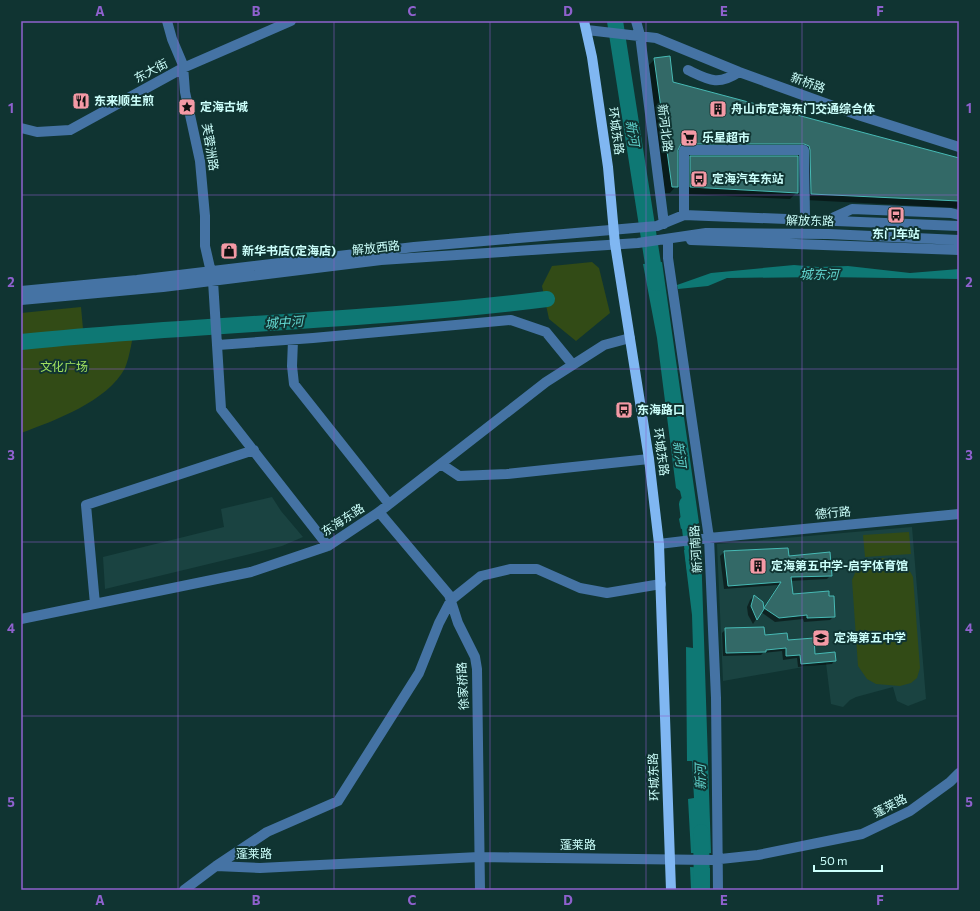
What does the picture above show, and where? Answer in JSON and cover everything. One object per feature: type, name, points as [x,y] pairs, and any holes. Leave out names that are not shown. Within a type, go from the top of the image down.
[{"type":"main road","name":"环城东路","points":[[585,26],[608,167],[613,231],[649,459],[660,544],[671,890]]},
{"type":"street","name":"芙蓉洲路","points":[[167,21],[183,68],[185,92],[200,160],[205,216],[205,246],[216,314],[221,409],[328,546]]},
{"type":"street","name":"东大街","points":[[21,128],[37,132],[70,130],[183,68],[206,60],[249,38],[291,21]]},
{"type":"street","name":"新河北路","points":[[636,21],[640,35],[661,225]]},
{"type":"street","name":"新桥路","points":[[585,26],[656,38],[739,72],[858,115],[959,147]]},
{"type":"street","points":[[688,70],[711,81],[727,80],[739,72]]},
{"type":"street","points":[[684,214],[684,150],[804,150],[805,218]]},
{"type":"street","points":[[828,220],[852,209],[951,213],[959,215]]},
{"type":"street","points":[[21,291],[211,276],[414,247],[613,231],[661,225],[684,214],[805,218],[959,226]]},
{"type":"street","points":[[828,220],[828,234]]},
{"type":"street","name":"解放东路","points":[[664,240],[706,234],[828,234],[959,240]]},
{"type":"street","points":[[664,240],[959,250]]},
{"type":"street","name":"解放西路","points":[[21,300],[163,287],[211,276],[381,260],[664,240]]},
{"type":"street","name":"新河南路","points":[[664,240],[668,258],[709,538],[716,698],[714,860],[718,890]]},
{"type":"street","points":[[218,341],[293,340],[511,320],[546,332],[573,365]]},
{"type":"street","name":"东海东路","points":[[21,619],[251,572],[328,546],[379,512],[546,382],[604,345],[630,338]]},
{"type":"street","points":[[293,340],[292,366],[294,384],[389,504]]},
{"type":"street","points":[[95,604],[86,505],[254,450]]},
{"type":"street","points":[[441,464],[459,476],[507,474],[649,459]]},
{"type":"street","name":"徐家桥路","points":[[379,512],[449,595],[458,623],[475,657],[477,669],[480,890]]},
{"type":"street","name":"德行路","points":[[660,544],[959,514]]},
{"type":"street","points":[[184,890],[216,866],[267,832],[338,801],[419,673],[439,623],[451,600],[481,576],[510,569],[537,568],[580,588],[607,593],[661,584]]},
{"type":"street","name":"蓬莱路","points":[[216,866],[260,868],[479,858],[670,858],[714,860],[758,855],[862,834],[910,811],[950,782],[959,773]]},
{"type":"shaded area","points":[[272,497],[281,511],[303,537],[282,546],[105,589],[103,557],[224,527],[221,509]]},
{"type":"shaded area","name":"定海第五中学","points":[[912,527],[926,699],[908,706],[897,701],[893,687],[856,697],[850,700],[843,707],[831,704],[826,663],[723,681],[717,544]]},
{"type":"green space","points":[[592,262],[599,268],[610,313],[576,341],[549,319],[542,286],[552,266]]},
{"type":"green space","name":"文化广场","points":[[81,307],[83,329],[135,326],[130,353],[125,368],[117,380],[93,400],[64,416],[21,433],[21,313]]},
{"type":"green space","points":[[909,532],[911,554],[865,557],[863,535]]},
{"type":"green space","points":[[882,558],[905,565],[913,577],[920,668],[917,678],[911,683],[900,686],[876,684],[867,679],[858,666],[852,580],[858,566],[873,559]]},
{"type":"water","name":"新河","points":[[662,262],[699,523],[681,529],[679,519],[685,512],[680,491],[676,488],[657,338],[643,264]]},
{"type":"water","name":"城东河","points":[[794,265],[818,267],[848,266],[910,273],[959,269],[959,279],[824,277],[727,278],[708,286],[678,289],[677,285],[711,273]]},
{"type":"water","name":"新河","points":[[701,548],[711,853],[691,853],[688,799],[694,798],[692,761],[687,761],[686,647],[693,648],[692,615],[684,550]]},
{"type":"water","points":[[690,867],[710,868],[710,890],[691,890]]},
{"type":"building","name":"舟山市定海东门交通综合体","points":[[670,56],[673,82],[959,158],[959,201],[811,194],[810,150],[809,146],[804,144],[681,144],[678,150],[678,187],[672,187],[654,58]]},
{"type":"building","points":[[690,156],[798,156],[798,193],[690,187]]},
{"type":"building","points":[[788,548],[789,556],[830,552],[832,576],[791,577],[793,594],[829,591],[829,596],[834,596],[835,617],[807,618],[807,615],[779,618],[764,608],[781,582],[728,586],[724,551]]},
{"type":"building","points":[[754,595],[763,602],[764,609],[757,620],[751,606]]},
{"type":"building","points":[[764,627],[765,635],[787,633],[788,640],[814,638],[815,654],[835,652],[836,661],[801,664],[800,655],[786,656],[786,648],[766,650],[766,652],[726,653],[725,628]]},
{"type":"waterway","name":"新河","points":[[615,21],[656,283]]},
{"type":"waterway","name":"城中河","points":[[21,342],[152,331],[350,318],[547,299]]},
{"type":"waterway","name":"新河","points":[[687,504],[695,570]]},
{"type":"waterway","name":"新河","points":[[701,832],[702,890]]},
{"type":"place","name":"东来顺生煎","points":[[81,101]]},
{"type":"place","name":"定海古城","points":[[187,107]]},
{"type":"place","name":"舟山市定海东门交通综合体","points":[[718,109]]},
{"type":"place","name":"乐星超市","points":[[689,138]]},
{"type":"place","name":"定海汽车东站","points":[[699,179]]},
{"type":"place","name":"东门车站","points":[[896,215]]},
{"type":"place","name":"新华书店(定海店)","points":[[229,251]]},
{"type":"place","name":"东海路口","points":[[624,410]]},
{"type":"place","name":"定海第五中学-启宇体育馆","points":[[758,566]]},
{"type":"place","name":"定海第五中学","points":[[821,638]]}]
